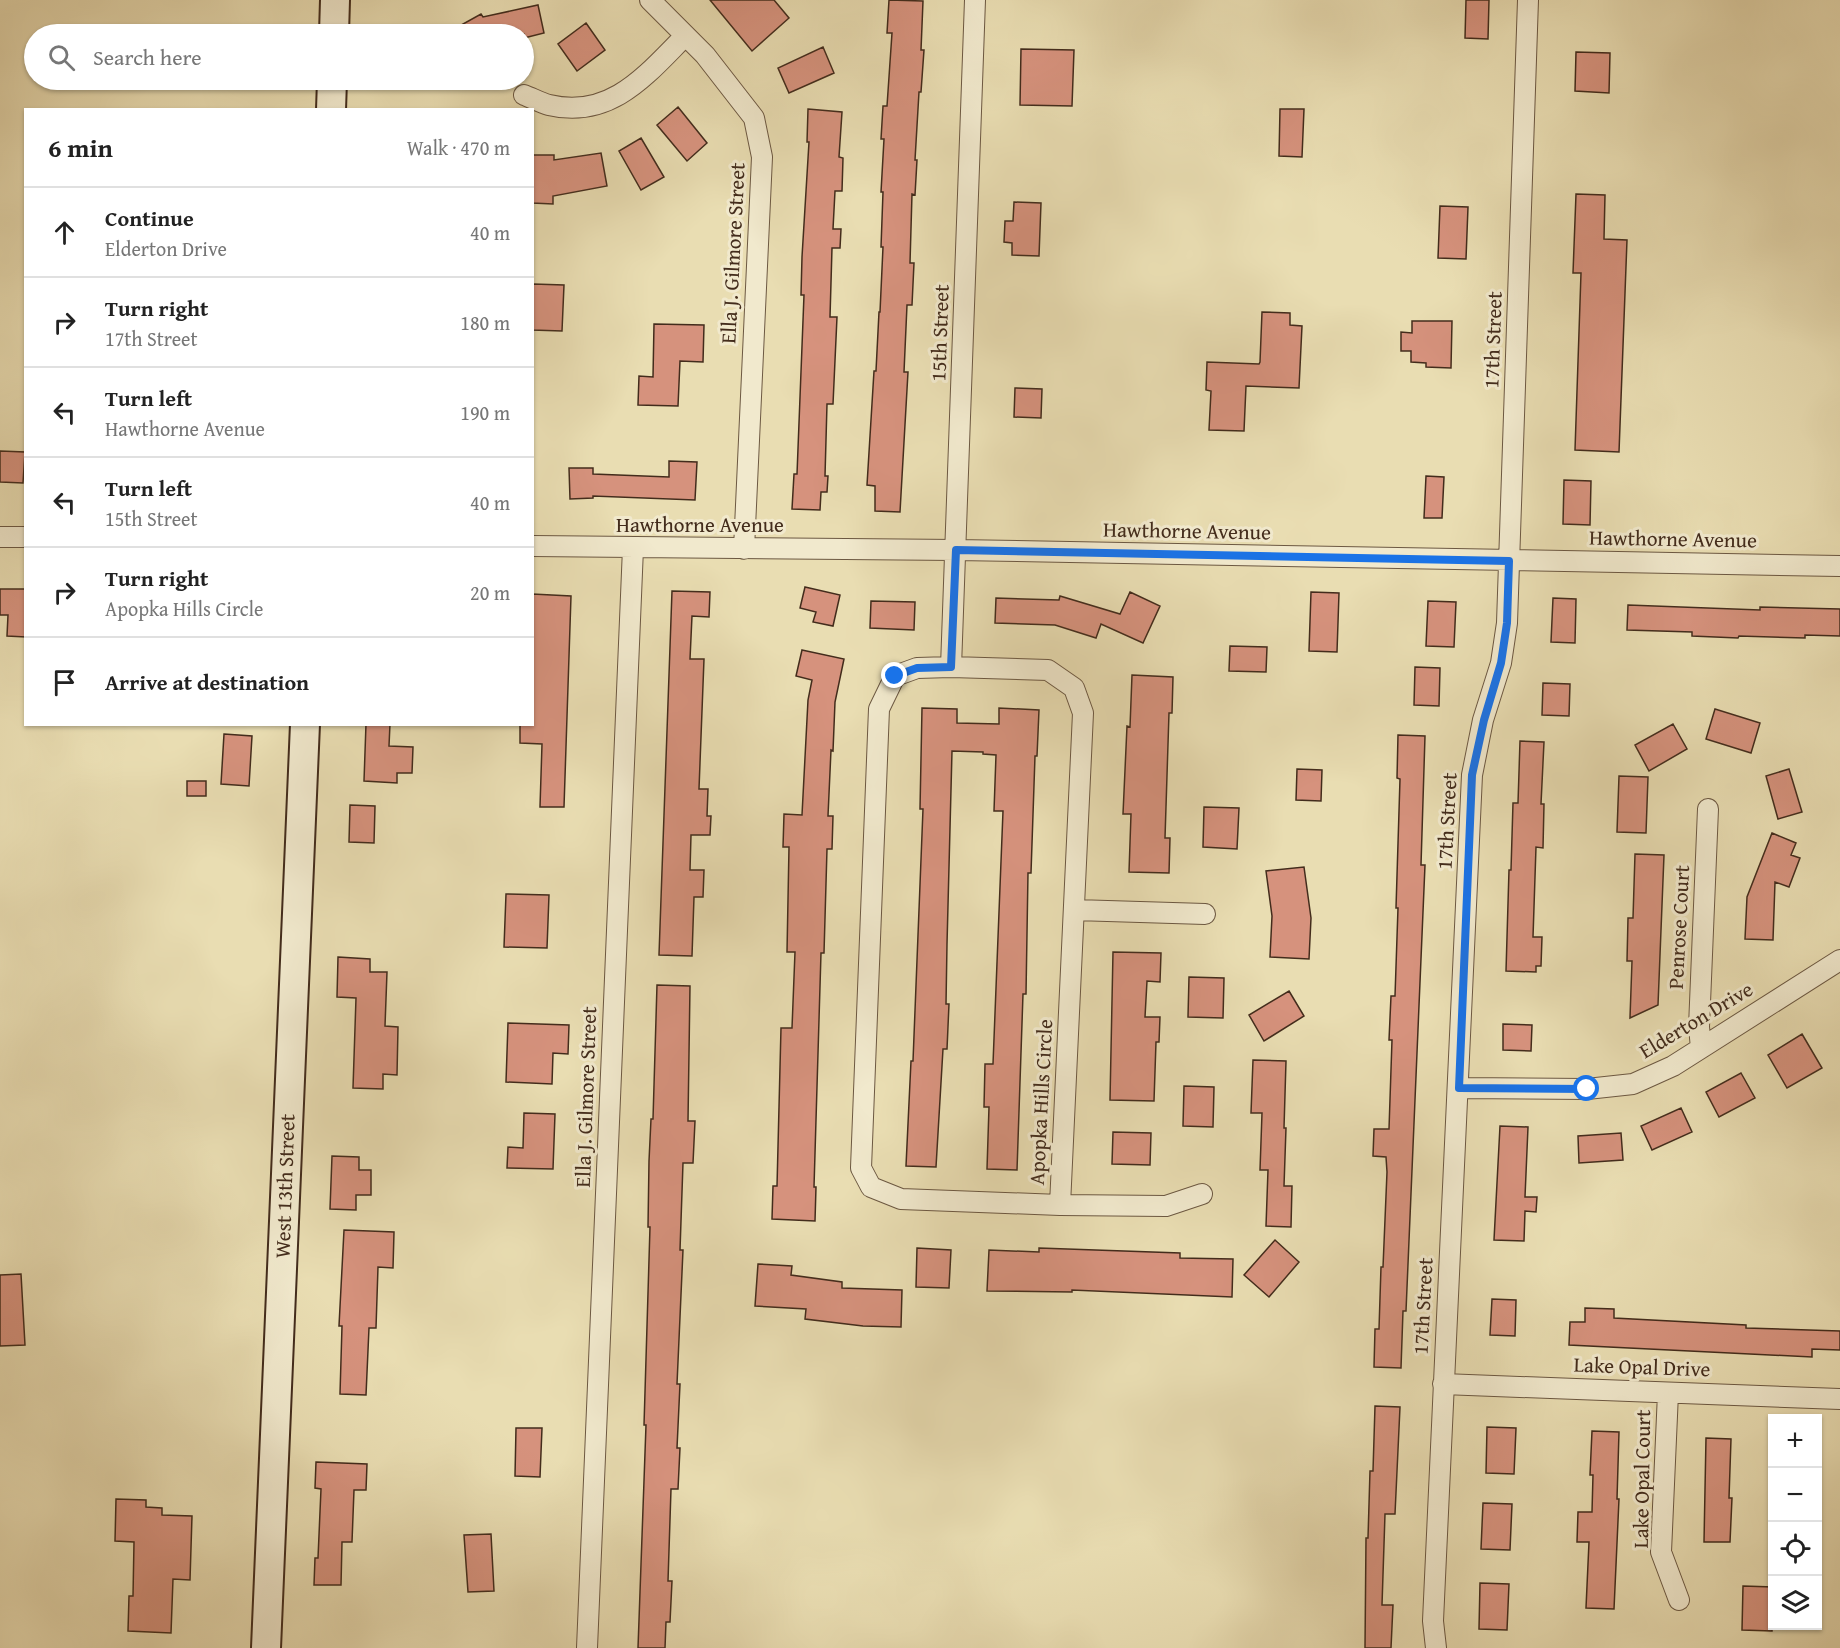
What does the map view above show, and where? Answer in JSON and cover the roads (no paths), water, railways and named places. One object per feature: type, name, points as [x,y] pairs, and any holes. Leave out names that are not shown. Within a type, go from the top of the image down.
[{"type":"street","points":[[334,24],[335,0]]},
{"type":"street","name":"Ella J. Gilmore Street","points":[[650,0],[705,55],[754,118],[762,157],[744,549]]},
{"type":"street","name":"15th Street","points":[[951,667],[975,0]]},
{"type":"street","name":"17th Street","points":[[1436,1648],[1433,1621],[1472,775],[1484,720],[1501,663],[1507,623],[1528,0]]},
{"type":"street","points":[[524,95],[548,105],[569,108],[596,105],[613,99],[634,86],[686,36]]},
{"type":"street","points":[[330,108],[331,90]]},
{"type":"street","points":[[0,537],[24,537]]},
{"type":"street","name":"Hawthorne Avenue","points":[[534,546],[956,550],[1840,566]]},
{"type":"street","name":"Ella J. Gilmore Street","points":[[587,1648],[633,548]]},
{"type":"street","name":"Apopka Hills Circle","points":[[917,668],[1048,670],[1074,688],[1083,713],[1075,910],[1060,1205],[901,1199],[871,1187],[861,1168],[879,709],[895,676],[917,668]]},
{"type":"street","name":"West 13th Street","points":[[266,1648],[304,726]]},
{"type":"street","name":"Penrose Court","points":[[1701,1048],[1699,1027],[1708,809]]},
{"type":"street","points":[[1075,910],[1205,914]]},
{"type":"street","name":"Elderton Drive","points":[[1459,1088],[1587,1089],[1633,1084],[1673,1066],[1840,960]]},
{"type":"street","points":[[1060,1205],[1166,1206],[1202,1194]]},
{"type":"street","name":"Lake Opal Drive","points":[[1443,1384],[1840,1399]]},
{"type":"street","name":"Lake Opal Court","points":[[1668,1393],[1661,1552],[1679,1600]]}]
